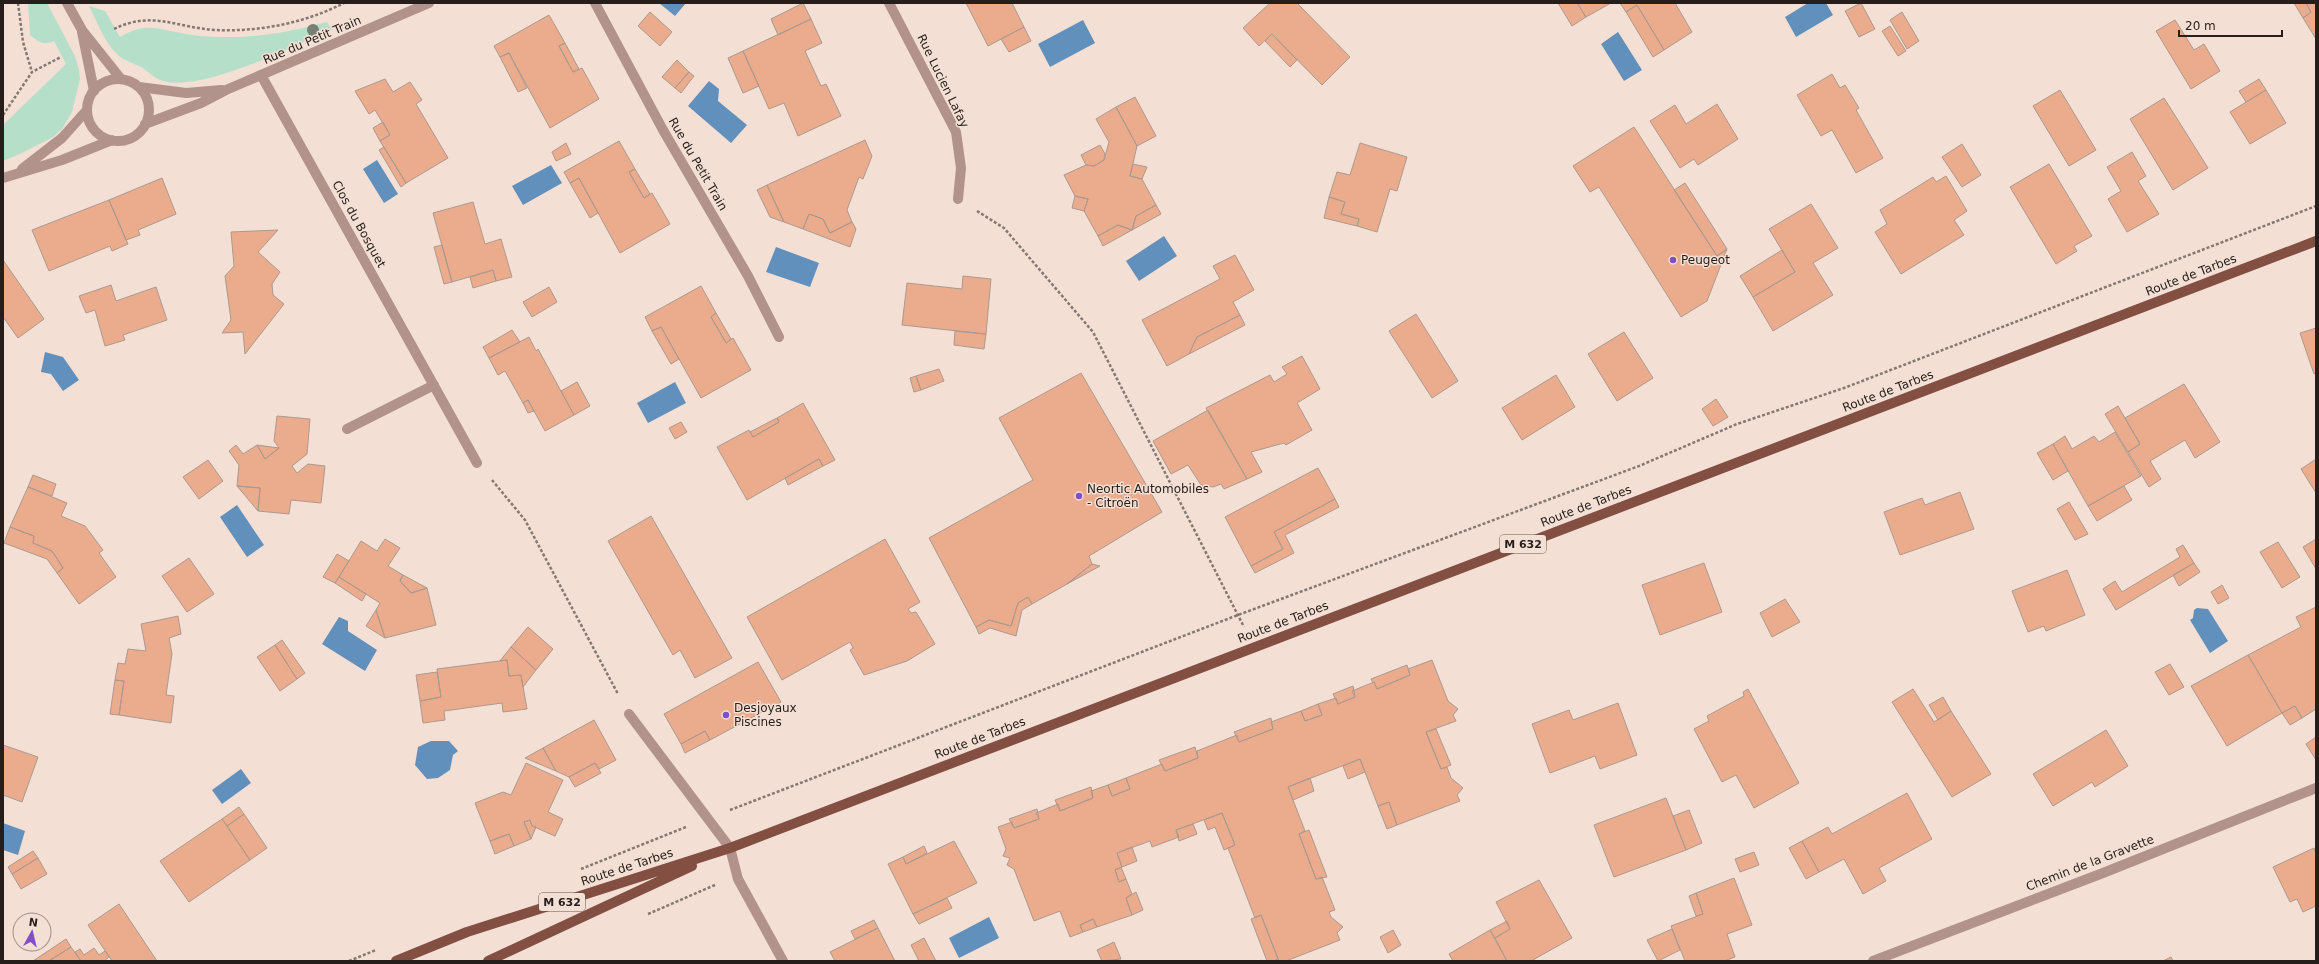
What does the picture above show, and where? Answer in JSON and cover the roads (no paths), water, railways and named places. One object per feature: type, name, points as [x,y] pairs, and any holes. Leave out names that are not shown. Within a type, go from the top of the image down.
[{"type":"main road","name":"Route de Tarbes","points":[[396,961],[467,932],[730,848],[1254,646],[2316,241]]},
{"type":"main road","name":"Route de Tarbes","points":[[488,961],[730,848]]},
{"type":"street","points":[[67,3],[82,30],[121,79]]},
{"type":"street","name":"Rue du Petit Train","points":[[145,124],[201,103],[226,90],[429,3]]},
{"type":"street","name":"Rue du Petit Train","points":[[595,3],[663,130],[748,276],[779,337]]},
{"type":"street","name":"Rue Lucien Lafay","points":[[889,3],[956,132],[961,168],[958,199]]},
{"type":"street","points":[[82,30],[94,91]]},
{"type":"street","name":"Clos du Bosquet","points":[[261,75],[477,463]]},
{"type":"street","points":[[3,178],[62,160],[112,140],[131,137],[145,124],[148,105],[145,95],[139,87],[131,82],[121,79],[101,84],[88,100],[87,110],[89,120],[94,129],[102,136],[112,140]]},
{"type":"street","name":"Rue du Petit Train","points":[[139,87],[186,93],[226,90]]},
{"type":"street","points":[[19,172],[62,138],[87,110]]},
{"type":"street","points":[[347,429],[434,385]]},
{"type":"street","points":[[629,714],[730,848],[738,879],[783,961]]},
{"type":"street","name":"Chemin de la Gravette","points":[[1873,961],[2104,873],[2316,788]]},
{"type":"water","points":[[659,3],[686,3],[675,16]]},
{"type":"water","points":[[1808,3],[1826,3],[1833,15],[1796,37],[1785,17]]},
{"type":"water","points":[[1083,20],[1095,43],[1050,67],[1038,44]]},
{"type":"water","points":[[1618,32],[1642,70],[1624,81],[1601,44]]},
{"type":"water","points":[[709,81],[719,89],[718,101],[747,125],[731,143],[688,106]]},
{"type":"water","points":[[377,160],[398,194],[384,203],[363,169]]},
{"type":"water","points":[[551,165],[562,183],[523,205],[512,186]]},
{"type":"water","points":[[1164,236],[1177,256],[1139,281],[1126,261]]},
{"type":"water","points":[[776,247],[819,263],[810,287],[766,272]]},
{"type":"water","points":[[45,352],[63,357],[79,380],[63,391],[51,374],[41,372]]},
{"type":"water","points":[[675,382],[686,403],[648,423],[637,403]]},
{"type":"water","points":[[237,505],[264,545],[247,557],[220,517]]},
{"type":"water","points":[[2197,608],[2208,609],[2228,641],[2210,653],[2190,620],[2193,618],[2194,610]]},
{"type":"water","points":[[339,617],[348,621],[348,631],[377,650],[365,671],[322,644]]},
{"type":"water","points":[[431,741],[449,741],[458,751],[453,755],[450,770],[438,778],[427,779],[415,765],[418,747]]},
{"type":"water","points":[[241,769],[251,783],[222,804],[212,790]]},
{"type":"water","points":[[3,823],[25,831],[18,855],[3,850]]},
{"type":"water","points":[[989,917],[999,938],[959,958],[949,938]]},
{"type":"place","name":"Peugeot","points":[[1673,260]]},
{"type":"place","name":"Neortic Automobiles - Citroën","points":[[1079,496]]},
{"type":"place","name":"Desjoyaux Piscines","points":[[726,715]]}]
